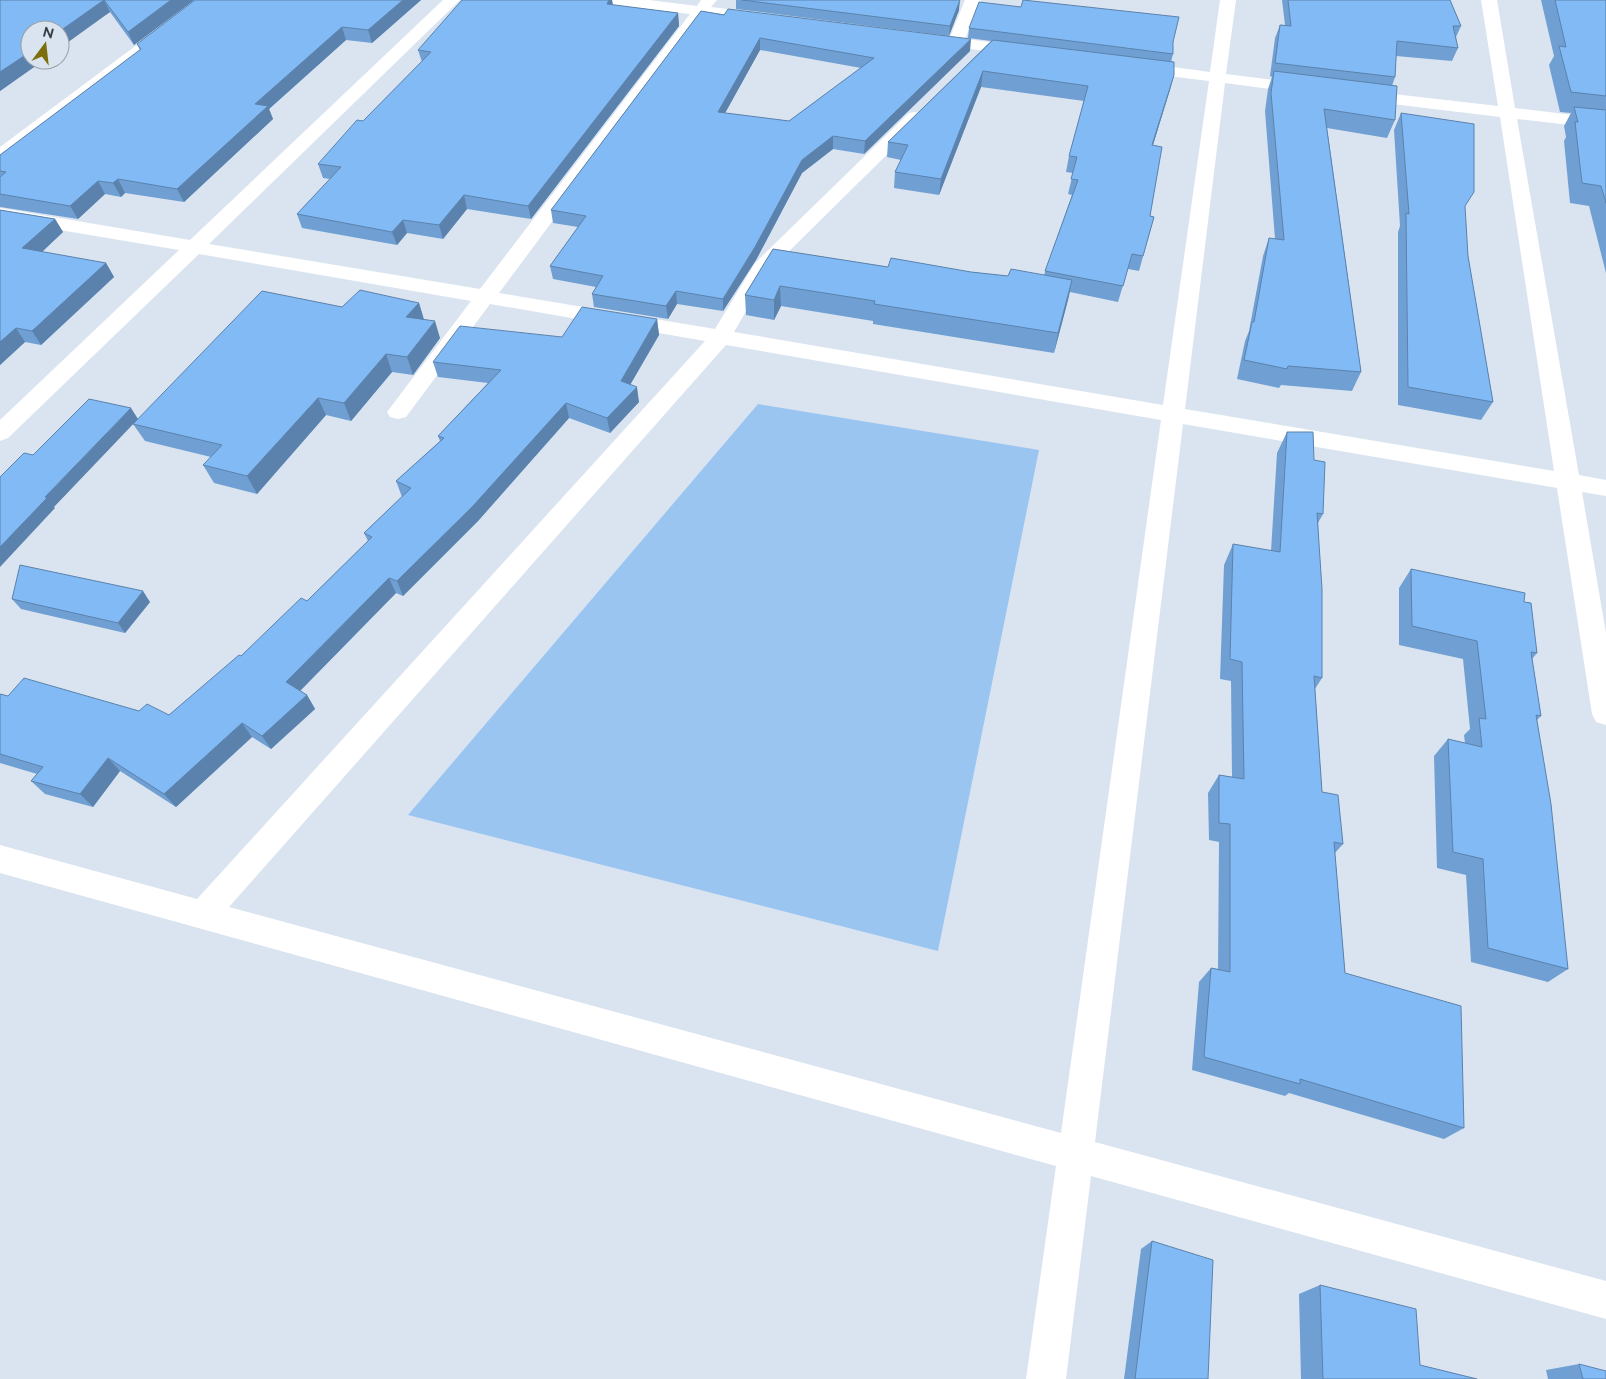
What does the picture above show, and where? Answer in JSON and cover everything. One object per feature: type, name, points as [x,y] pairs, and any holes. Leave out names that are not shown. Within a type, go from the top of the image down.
[{"type":"street","points":[[0,155],[207,0]]},
{"type":"street","points":[[0,432],[452,0]]},
{"type":"street","points":[[611,0],[705,5],[779,21]]},
{"type":"street","points":[[956,42],[973,0]]},
{"type":"street","points":[[1046,1379],[1228,0]]},
{"type":"street","points":[[1489,0],[1606,714]]},
{"type":"street","points":[[398,412],[705,5]]},
{"type":"street","points":[[916,38],[1035,53]]},
{"type":"street","points":[[966,67],[987,47]]},
{"type":"street","points":[[1121,65],[1319,90]]},
{"type":"street","points":[[1339,92],[1606,124]]},
{"type":"street","points":[[203,914],[721,337],[762,267],[930,102]]},
{"type":"street","points":[[0,214],[1606,488]]},
{"type":"street","points":[[0,859],[1606,1300]]},
{"type":"water","points":[[758,404],[1039,450],[938,951],[408,815]]},
{"type":"building","points":[[0,0],[104,0],[70,24],[70,20],[20,20],[20,59],[0,72]]},
{"type":"building","points":[[104,0],[171,0],[128,32]]},
{"type":"building","points":[[195,0],[403,0],[368,30],[342,27],[255,104],[268,106],[177,189],[118,179],[113,183],[98,181],[70,206],[0,194],[0,177],[6,172],[0,171],[0,155],[141,49],[137,44]]},
{"type":"building","points":[[462,0],[609,0],[607,4],[678,13],[528,206],[464,195],[439,225],[403,220],[392,232],[297,214],[341,167],[318,164],[357,120],[363,121],[431,52],[418,50]]},
{"type":"building","points":[[742,0],[960,0],[950,26]]},
{"type":"building","points":[[1023,0],[1179,17],[1173,42],[1173,54],[969,28],[979,2],[1021,7]]},
{"type":"building","points":[[1288,0],[1450,0],[1461,26],[1453,26],[1458,48],[1397,41],[1395,77],[1275,63],[1280,25],[1291,26]]},
{"type":"building","points":[[1555,0],[1606,0],[1606,96],[1571,92],[1559,46],[1566,47]]},
{"type":"building","points":[[728,9],[971,39],[865,141],[833,136],[802,160],[755,247],[723,299],[676,291],[666,306],[592,294],[603,276],[550,266],[586,216],[551,210],[701,11],[724,15]],"holes":[[[760,38],[874,58],[789,121],[718,112]]]},
{"type":"building","points":[[993,40],[1174,62],[1174,75],[1152,145],[1162,147],[1150,216],[1154,217],[1143,256],[1132,254],[1123,286],[1045,271],[1078,180],[1071,179],[1077,157],[1069,156],[1088,86],[983,71],[941,179],[895,172],[908,145],[888,142]]},
{"type":"building","points":[[1274,71],[1397,86],[1395,120],[1324,109],[1361,372],[1288,366],[1287,369],[1244,360],[1252,322],[1254,322],[1269,238],[1284,240],[1271,93]]},
{"type":"building","points":[[1574,107],[1606,110],[1606,203],[1601,186],[1582,183],[1575,122],[1578,122]]},
{"type":"building","points":[[1401,113],[1474,124],[1474,192],[1465,206],[1468,256],[1493,402],[1408,387],[1406,213],[1409,214]]},
{"type":"building","points":[[0,210],[55,219],[22,248],[106,263],[32,331],[16,328],[0,342]]},
{"type":"building","points":[[773,249],[888,267],[891,258],[971,272],[1008,276],[1011,269],[1072,280],[1058,333],[874,304],[875,301],[780,286],[774,300],[745,295]]},
{"type":"building","points":[[360,290],[419,303],[406,317],[435,321],[407,357],[386,354],[344,403],[318,398],[247,476],[203,465],[222,445],[133,424],[262,291],[342,307]]},
{"type":"building","points":[[582,307],[657,319],[621,381],[637,387],[607,418],[566,403],[473,506],[397,581],[389,578],[286,682],[307,695],[262,736],[242,723],[164,794],[108,758],[80,794],[31,781],[43,767],[0,754],[0,694],[8,696],[24,678],[139,711],[147,704],[169,715],[239,655],[241,656],[301,598],[307,601],[372,537],[364,533],[411,488],[396,481],[444,438],[438,436],[501,370],[433,362],[460,326],[562,337]]},
{"type":"building","points":[[89,399],[131,408],[45,497],[47,498],[0,547],[0,477],[24,453],[33,455]]},
{"type":"building","points":[[1287,432],[1313,432],[1314,460],[1325,462],[1323,514],[1317,513],[1322,589],[1322,678],[1314,676],[1322,792],[1338,795],[1343,844],[1334,842],[1345,973],[1461,1006],[1464,1128],[1300,1079],[1300,1084],[1204,1057],[1211,968],[1230,972],[1230,824],[1219,823],[1219,775],[1244,779],[1242,662],[1230,659],[1233,544],[1280,552]]},
{"type":"building","points":[[20,565],[143,591],[118,623],[12,599]]},
{"type":"building","points":[[1411,569],[1525,593],[1524,602],[1531,603],[1537,653],[1531,652],[1541,716],[1536,715],[1551,804],[1568,969],[1488,948],[1483,859],[1453,852],[1448,739],[1482,747],[1479,718],[1486,719],[1477,641],[1412,626]]},
{"type":"building","points":[[1152,1241],[1213,1260],[1208,1379],[1135,1379]]},
{"type":"building","points":[[1320,1285],[1416,1309],[1420,1365],[1477,1379],[1323,1379]]},
{"type":"building","points":[[1579,1364],[1606,1371],[1606,1379],[1583,1379]]}]
